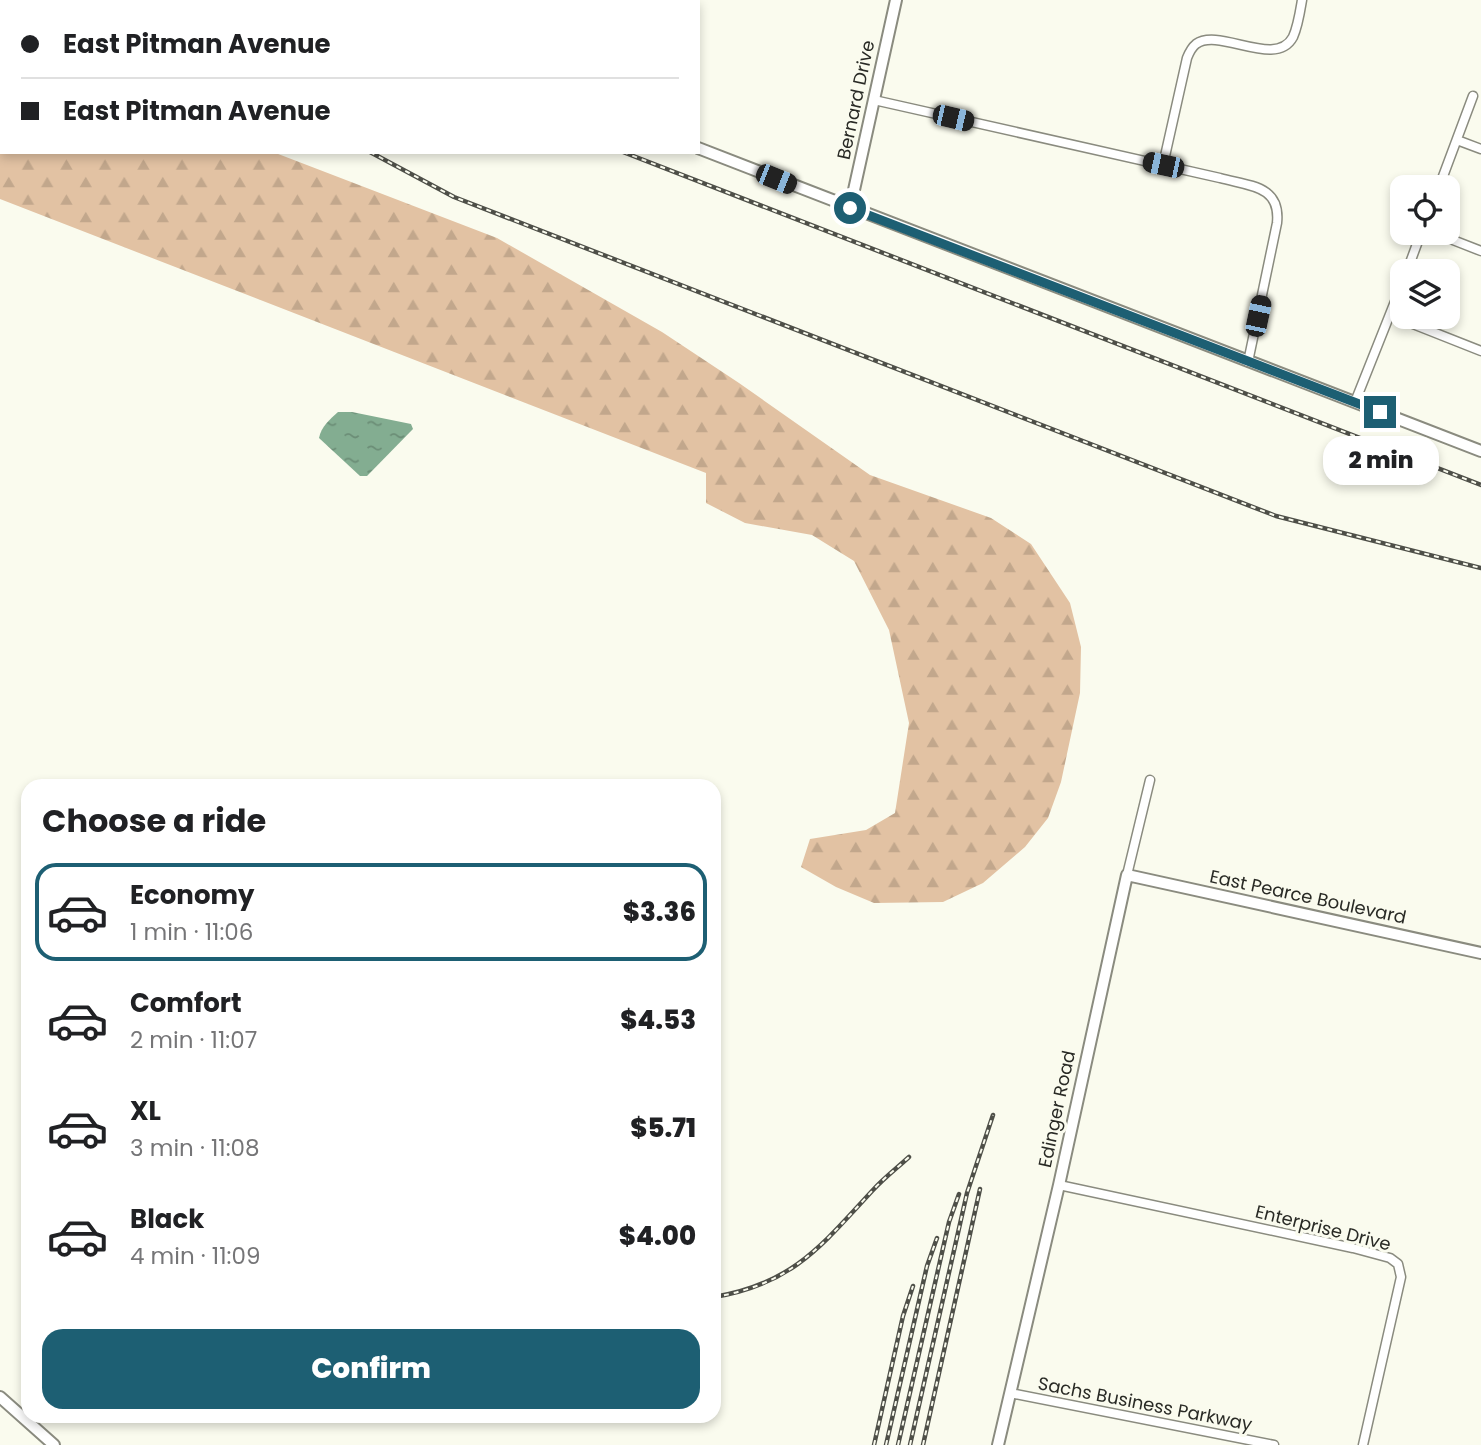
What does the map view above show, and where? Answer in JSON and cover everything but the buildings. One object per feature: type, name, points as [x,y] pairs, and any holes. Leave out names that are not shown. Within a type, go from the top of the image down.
[{"type":"street","name":"Bernard Drive","points":[[850,208],[896,0]]},
{"type":"street","points":[[1163,165],[1187,58],[1193,46],[1203,41],[1282,49],[1292,39],[1302,0]]},
{"type":"street","points":[[1444,175],[1473,96]]},
{"type":"street","points":[[874,100],[1163,165],[1261,189],[1270,194],[1275,201],[1277,223],[1248,362]]},
{"type":"street","points":[[1457,140],[1481,149]]},
{"type":"street","points":[[700,149],[1481,451]]},
{"type":"street","points":[[1460,243],[1481,251]]},
{"type":"street","points":[[1355,402],[1390,315]]},
{"type":"street","points":[[1425,329],[1481,351]]},
{"type":"street","name":"Edinger Road","points":[[998,1445],[1150,780]]},
{"type":"street","name":"East Pearce Boulevard","points":[[1127,875],[1481,953]]},
{"type":"street","name":"Enterprise Drive","points":[[1059,1185],[1353,1248],[1390,1258],[1398,1264],[1401,1277],[1363,1445]]},
{"type":"street","name":"Sachs Business Parkway","points":[[1010,1393],[1274,1445]]},
{"type":"street","points":[[0,1397],[21,1416]]},
{"type":"street","points":[[29,1423],[54,1445]]},
{"type":"green space","points":[[0,154],[278,154],[497,238],[662,332],[870,475],[991,518],[1031,544],[1070,603],[1081,647],[1080,693],[1061,782],[1048,818],[1025,847],[983,883],[943,902],[874,903],[836,887],[801,867],[810,839],[866,830],[895,813],[909,723],[889,630],[854,561],[812,535],[745,523],[706,503],[706,473],[0,199]]},
{"type":"water","points":[[338,412],[352,412],[411,424],[413,429],[367,476],[360,476],[319,438],[329,420]]},
{"type":"railway","points":[[374,154],[454,197],[1276,516],[1481,568]]},
{"type":"railway","points":[[628,154],[1481,485]]},
{"type":"railway","points":[[910,1445],[967,1193],[993,1115]]},
{"type":"railway","points":[[721,1295],[765,1283],[804,1259],[909,1157]]},
{"type":"railway","points":[[923,1445],[980,1189]]},
{"type":"railway","points":[[898,1445],[949,1222],[959,1194]]},
{"type":"railway","points":[[886,1445],[927,1266],[937,1238]]},
{"type":"railway","points":[[874,1445],[903,1316],[913,1286]]},
{"type":"route","points":[[850,208],[1380,412]]}]
